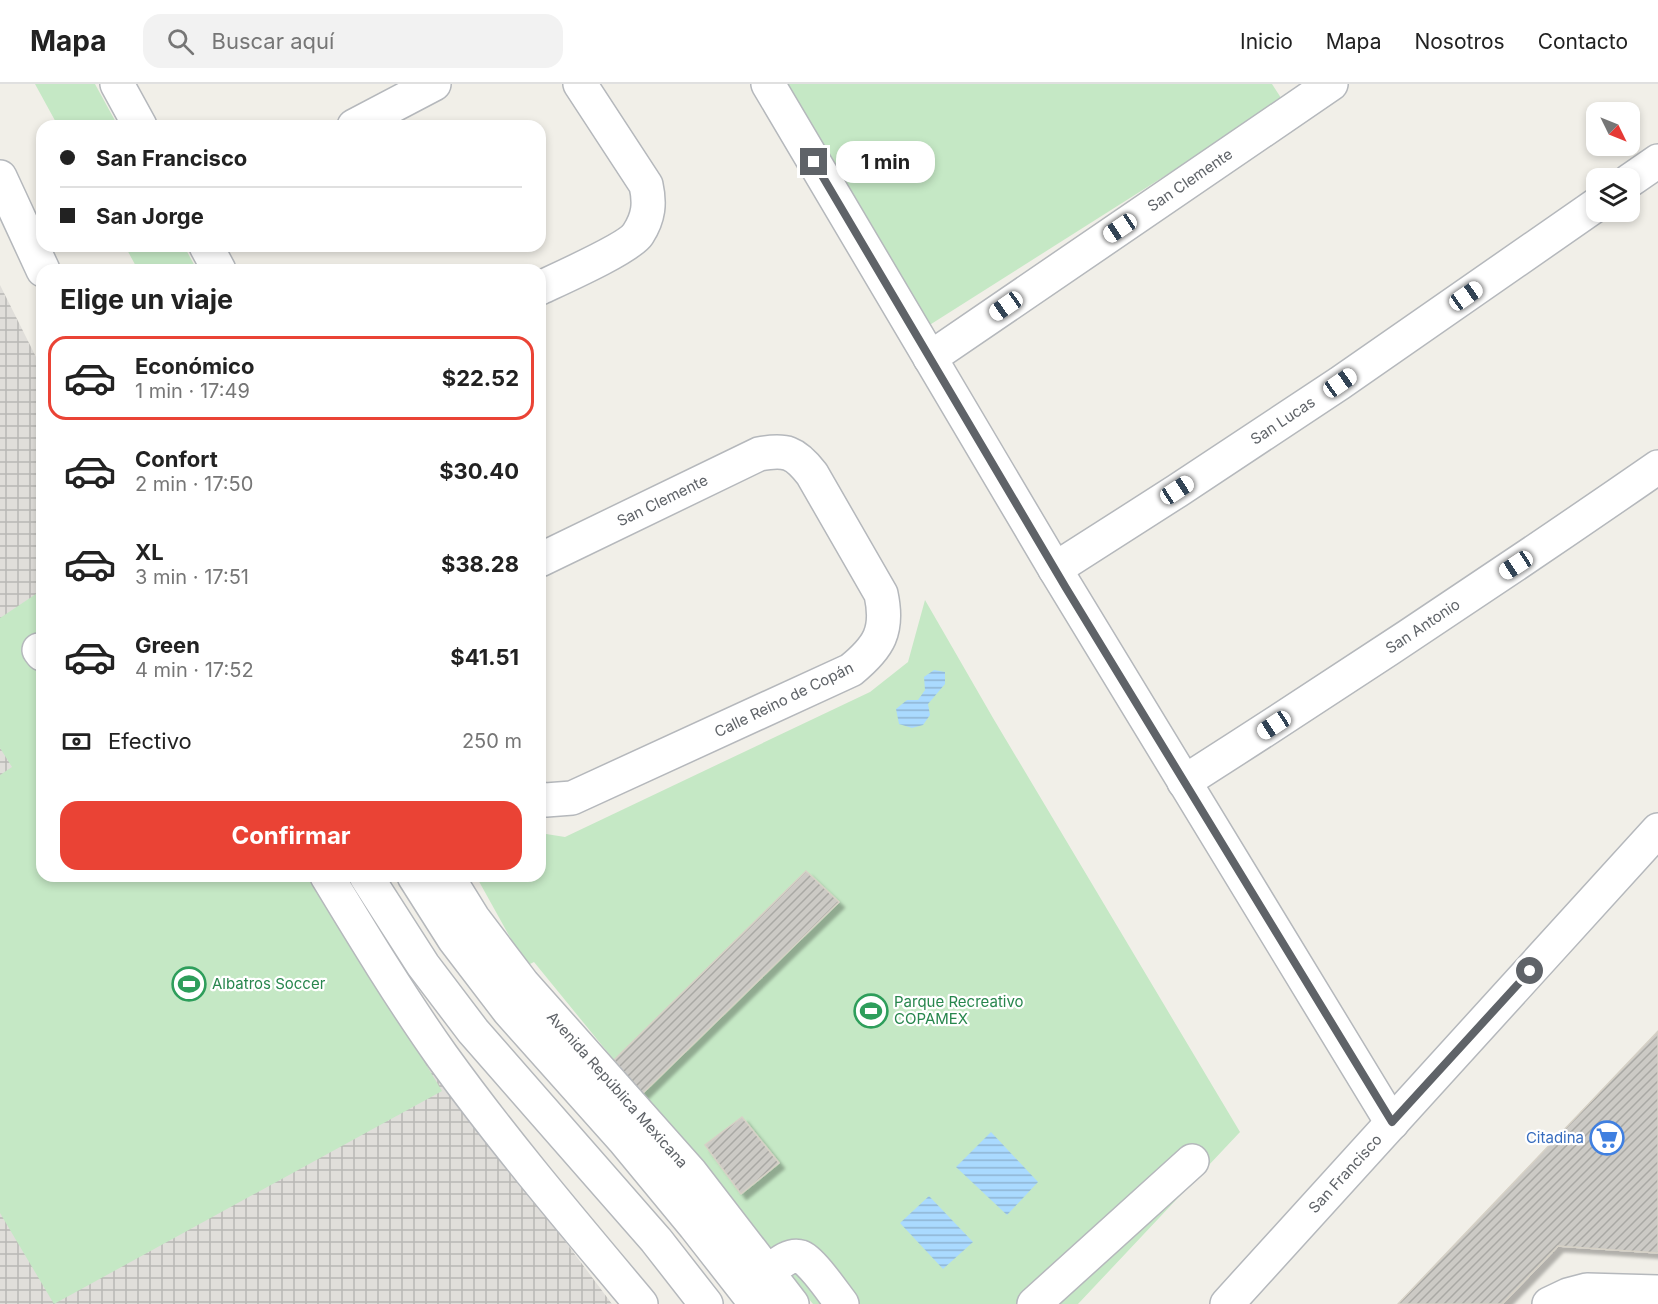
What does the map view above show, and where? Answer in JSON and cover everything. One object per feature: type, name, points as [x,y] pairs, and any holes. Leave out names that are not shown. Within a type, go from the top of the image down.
[{"type":"street","points":[[117,84],[137,120]]},
{"type":"street","points":[[365,120],[434,84]]},
{"type":"street","points":[[546,285],[621,247],[637,236],[647,218],[649,201],[646,184],[580,84]]},
{"type":"street","points":[[768,84],[1055,569],[1392,1122]]},
{"type":"street","name":"San Clemente","points":[[930,358],[1331,84]]},
{"type":"street","points":[[1640,174],[1658,161]]},
{"type":"street","points":[[0,177],[40,264]]},
{"type":"street","name":"San Lucas","points":[[1055,569],[1340,383],[1586,212]]},
{"type":"street","name":"San Clemente","points":[[546,557],[759,454],[776,451],[789,452]]},
{"type":"street","name":"Calle Reino de Copán","points":[[546,800],[572,798],[851,670],[865,659],[875,646],[883,631],[885,612],[881,594],[812,474],[801,460],[789,452]]},
{"type":"street","name":"San Antonio","points":[[1184,782],[1328,690],[1658,466]]},
{"type":"street","name":"San Francisco","points":[[1227,1304],[1658,830]]},
{"type":"street","points":[[331,882],[364,938],[442,1055],[498,1130],[641,1304]]},
{"type":"street","points":[[370,882],[423,965],[473,1031],[656,1240],[706,1304]]},
{"type":"street","name":"Avenida República Mexicana","points":[[418,882],[454,939],[509,1011],[696,1226],[777,1296]]},
{"type":"street","name":"Avenida República Mexicana","points":[[451,882],[473,918],[523,984],[691,1173],[777,1296]]},
{"type":"street","points":[[1034,1304],[1192,1161]]},
{"type":"street","points":[[777,1296],[785,1259],[795,1256],[802,1257],[810,1263],[842,1304]]},
{"type":"street","points":[[1549,1304],[1568,1295],[1587,1290],[1658,1292]]},
{"type":"shaded area","name":"Albatros Soccer","points":[[0,285],[36,357],[36,882],[332,882],[496,1149],[612,1304],[0,1304]]},
{"type":"green space","points":[[35,84],[95,84],[115,120],[55,120]]},
{"type":"green space","points":[[781,84],[1272,84],[1283,101],[928,326]]},
{"type":"green space","points":[[128,252],[187,252],[194,264],[135,264]]},
{"type":"green space","name":"Albatros Soccer","points":[[36,594],[36,882],[316,882],[442,1091],[54,1304],[0,1213],[0,775],[12,767],[0,748],[0,618]]},
{"type":"green space","name":"Parque Recreativo COPAMEX","points":[[925,600],[1240,1132],[1078,1304],[813,1304],[534,962],[526,966],[479,882],[546,882],[546,834],[565,837],[870,692],[908,662]]},
{"type":"water","points":[[934,670],[945,672],[945,684],[928,704],[930,715],[923,725],[912,728],[899,724],[896,709],[907,700],[918,700],[925,690],[924,677]]},
{"type":"water","points":[[991,1132],[1038,1182],[1007,1215],[956,1167]]},
{"type":"water","points":[[929,1196],[973,1242],[943,1269],[900,1223]]},
{"type":"building","points":[[806,871],[839,902],[642,1094],[614,1060]]},
{"type":"building","name":"Citadina","points":[[1658,1031],[1658,1253],[1558,1246],[1502,1304],[1398,1304]]},
{"type":"building","points":[[742,1117],[779,1163],[741,1194],[705,1145]]},
{"type":"place","name":"Albatros Soccer","points":[[189,984]]},
{"type":"place","name":"Parque Recreativo COPAMEX","points":[[871,1011]]},
{"type":"place","name":"Citadina","points":[[1607,1138]]},
{"type":"route","points":[[814,162],[1066,588],[1392,1122],[1530,971]]}]
